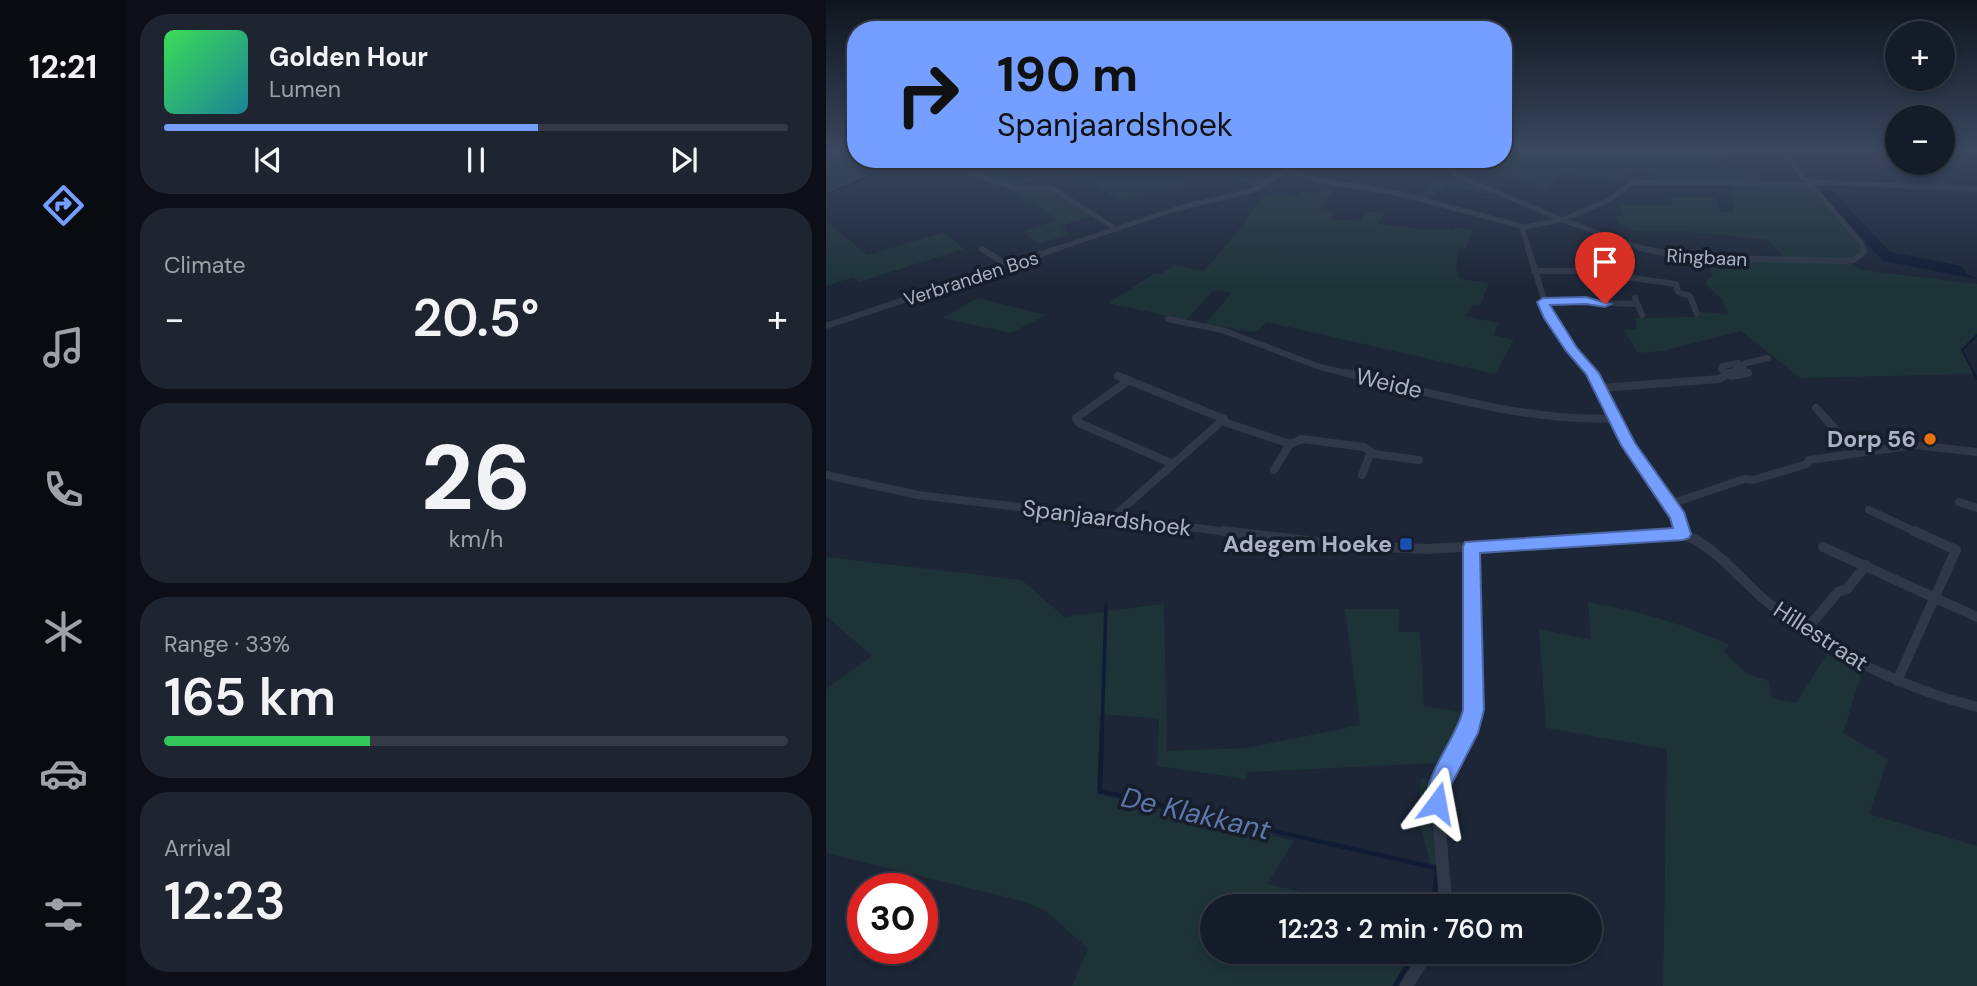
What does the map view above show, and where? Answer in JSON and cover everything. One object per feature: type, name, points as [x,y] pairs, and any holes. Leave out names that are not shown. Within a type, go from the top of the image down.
[{"type":"street","points":[[1066,197],[1116,229]]},
{"type":"street","name":"Verbranden Bos","points":[[826,326],[1179,208],[1226,197]]},
{"type":"street","points":[[1411,197],[1525,227],[1562,219],[1616,197]]},
{"type":"street","name":"Ringbaan","points":[[1510,197],[1633,249],[1683,257],[1843,261],[1862,256],[1864,249],[1861,243],[1822,197]]},
{"type":"street","points":[[1525,227],[1522,229],[1550,318],[1572,351],[1592,373],[1641,465],[1678,517],[1683,534]]},
{"type":"street","points":[[982,248],[1009,266]]},
{"type":"street","points":[[1534,271],[1581,271],[1676,284],[1678,292],[1690,296],[1697,314]]},
{"type":"street","points":[[1543,302],[1636,301],[1642,315]]},
{"type":"street","name":"Weide","points":[[1168,319],[1223,330],[1320,367],[1487,405],[1582,420],[1615,418]]},
{"type":"street","points":[[1601,388],[1719,379],[1743,365],[1768,358]]},
{"type":"street","points":[[1111,519],[1224,419],[1220,415],[1118,376]]},
{"type":"street","points":[[1129,380],[1076,418],[1079,423],[1173,464]]},
{"type":"street","points":[[1816,408],[1856,452]]},
{"type":"street","points":[[1221,421],[1290,444]]},
{"type":"street","points":[[1274,470],[1290,444],[1301,439],[1364,447],[1371,452],[1419,460]]},
{"type":"street","points":[[1670,504],[1744,480],[1753,480],[1807,464],[1809,460],[1856,452],[1933,444],[1977,452]]},
{"type":"street","points":[[1362,475],[1371,452]]},
{"type":"street","name":"Spanjaardshoek","points":[[826,475],[918,495],[1352,546],[1471,547],[1683,534]]},
{"type":"street","points":[[1959,502],[1977,508]]},
{"type":"street","points":[[1869,510],[1956,550],[1898,681]]},
{"type":"street","name":"Hillestraat","points":[[1683,534],[1706,544],[1763,598],[1805,631],[1840,653],[1935,696],[1977,707]]},
{"type":"street","points":[[1445,894],[1437,803],[1442,778],[1470,726],[1474,710],[1471,547]]},
{"type":"street","points":[[1823,547],[1977,617]]},
{"type":"street","points":[[1805,631],[1838,592],[1847,589],[1866,565]]},
{"type":"street","points":[[1406,986],[1420,964]]},
{"type":"green space","points":[[1023,197],[1063,197],[1093,216],[1061,226],[1070,234],[1038,244],[1022,232],[1058,220]]},
{"type":"green space","points":[[1113,197],[1136,197],[1120,201]]},
{"type":"green space","points":[[1329,197],[1318,210],[1334,213],[1331,219],[1360,221],[1367,211],[1384,213],[1379,224],[1429,230],[1472,230],[1466,248],[1459,248],[1456,267],[1459,279],[1489,283],[1480,306],[1472,305],[1466,316],[1498,323],[1493,335],[1514,340],[1495,374],[1267,322],[1256,332],[1205,324],[1232,293],[1214,290],[1186,320],[1108,303],[1155,273],[1161,274],[1175,265],[1204,271],[1243,225],[1260,198]]},
{"type":"green space","points":[[1670,197],[1715,197],[1719,211],[1734,213],[1733,197],[1818,197],[1858,243],[1861,251],[1837,260],[1785,259],[1769,240],[1680,231],[1636,231],[1620,225],[1615,216],[1622,216],[1618,205],[1673,206]]},
{"type":"green space","points":[[826,222],[868,255],[944,232],[964,249],[859,282],[854,277],[826,286]]},
{"type":"green space","points":[[1705,261],[1850,262],[1862,270],[1977,284],[1977,335],[1962,350],[1974,374],[1800,378],[1741,331],[1663,351],[1638,353],[1624,330],[1637,330],[1635,318],[1701,317],[1700,312],[1728,314],[1723,300],[1707,286],[1706,281],[1713,275]]},
{"type":"green space","points":[[978,298],[1046,315],[1011,333],[942,318]]},
{"type":"green space","points":[[826,557],[1022,580],[1064,617],[1164,604],[1167,751],[1246,748],[1360,725],[1345,609],[1399,609],[1398,632],[1420,632],[1424,706],[1467,713],[1441,763],[1248,772],[1246,779],[1157,766],[1159,719],[1100,714],[1097,794],[1294,841],[1267,884],[1311,894],[1200,894],[1200,964],[1408,964],[1394,986],[1072,986],[1088,949],[1045,910],[1018,900],[938,880],[938,873],[908,873],[826,853],[826,689],[872,656],[826,616]]},
{"type":"green space","points":[[1588,602],[1660,619],[1730,645],[1723,651],[1747,674],[1769,681],[1771,698],[1796,703],[1827,654],[1862,672],[1843,733],[1888,759],[1869,814],[1977,846],[1977,986],[1663,986],[1667,749],[1546,728],[1539,629],[1591,640]]},
{"type":"green space","points":[[1421,779],[1433,779],[1429,800],[1438,863],[1431,865],[1418,817]]},
{"type":"water","points":[[1825,197],[1839,197],[1890,252],[1961,266],[1967,274],[1977,279],[1883,261]]},
{"type":"waterway","points":[[1975,375],[1962,350],[1977,335]]},
{"type":"waterway","points":[[1975,375],[1977,379]]},
{"type":"waterway","name":"De Klakkant","points":[[1102,733],[1106,605]]},
{"type":"waterway","name":"De Klakkant","points":[[1102,731],[1100,791],[1436,868],[1435,894]]},
{"type":"waterway","name":"De Klakkant","points":[[1395,986],[1408,964]]},
{"type":"place","name":"Dorp 56","points":[[1930,439]]},
{"type":"place","name":"Adegem Hoeke","points":[[1406,544]]},
{"type":"route","points":[[1437,803],[1439,786],[1470,726],[1474,710],[1471,547],[1683,534],[1678,517],[1629,445],[1592,373],[1572,351],[1550,318],[1543,302],[1586,301],[1605,304]]}]
